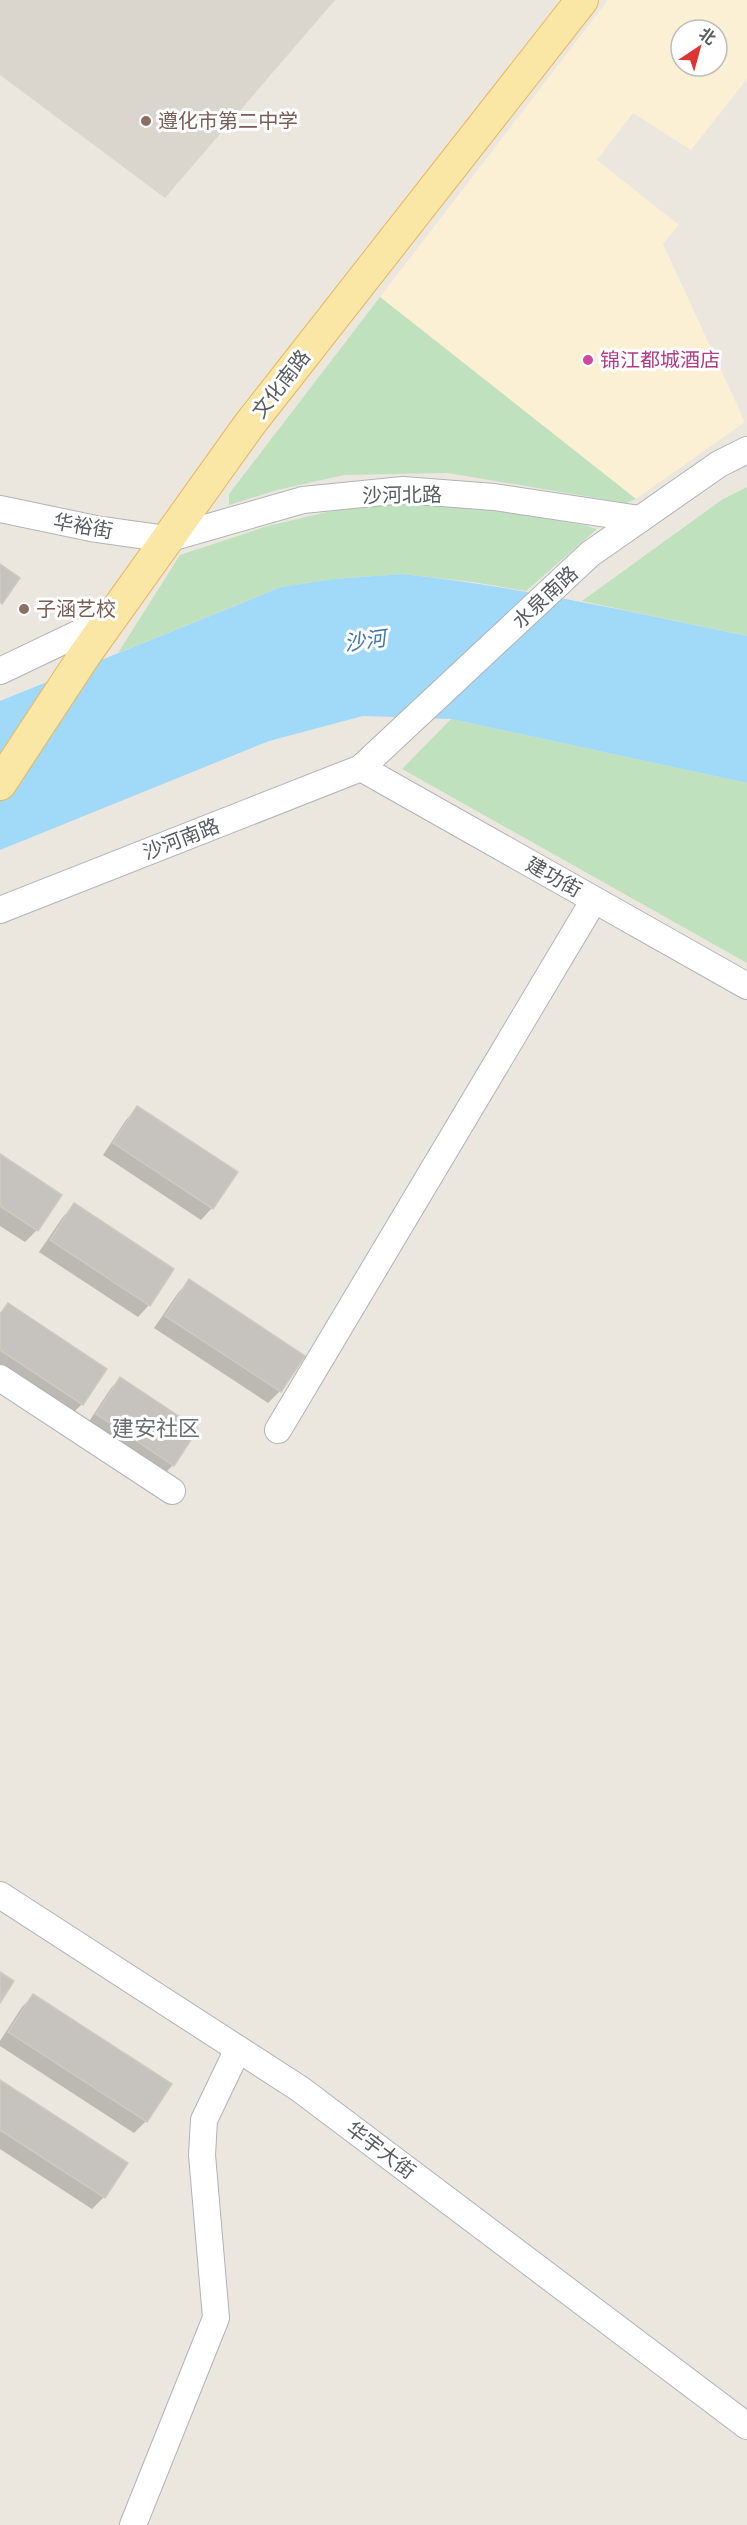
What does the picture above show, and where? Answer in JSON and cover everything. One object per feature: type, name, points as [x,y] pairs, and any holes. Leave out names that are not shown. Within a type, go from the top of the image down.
[{"type":"main road","name":"文化南路","points":[[0,784],[84,656],[249,425],[582,0]]},
{"type":"street","name":"水泉南路","points":[[361,768],[590,554],[719,464],[747,450]]},
{"type":"street","name":"沙河北路","points":[[167,539],[303,500],[403,490],[494,497],[640,519]]},
{"type":"street","name":"华裕街","points":[[0,509],[96,529],[167,539]]},
{"type":"street","points":[[0,670],[111,618]]},
{"type":"street","name":"建功街","points":[[361,768],[747,986]]},
{"type":"street","name":"沙河南路","points":[[0,910],[361,768]]},
{"type":"street","points":[[278,1430],[594,900]]},
{"type":"street","points":[[0,1378],[172,1491]]},
{"type":"street","name":"华宇大街","points":[[0,1895],[300,2089],[747,2426]]},
{"type":"street","points":[[134,2525],[216,2318],[202,2155],[204,2120],[238,2049]]},
{"type":"shaded area","name":"遵化市第二中学","points":[[0,0],[335,0],[165,198],[0,75]]},
{"type":"shaded area","name":"锦江都城酒店","points":[[608,0],[747,0],[747,79],[691,150],[633,113],[597,160],[679,225],[663,244],[745,422],[636,499],[380,297]]},
{"type":"green space","points":[[380,297],[636,499],[626,503],[448,473],[344,475],[277,490],[229,505],[229,494]]},
{"type":"green space","points":[[747,487],[747,636],[582,601],[723,499]]},
{"type":"green space","points":[[427,499],[597,529],[526,591],[403,574],[334,579],[281,587],[118,653],[180,555],[268,526],[327,512]]},
{"type":"green space","points":[[451,719],[747,783],[747,963],[402,769]]},
{"type":"water","name":"沙河","points":[[403,574],[533,593],[747,636],[747,783],[451,719],[363,716],[269,741],[0,850],[0,701],[281,587],[334,579]]},
{"type":"building","points":[[0,564],[20,578],[2,604],[0,602]]},
{"type":"building","points":[[137,1106],[238,1172],[213,1209],[113,1143]]},
{"type":"building","points":[[0,1154],[62,1195],[38,1231],[0,1206]]},
{"type":"building","points":[[74,1203],[174,1269],[150,1306],[50,1240]]},
{"type":"building","points":[[189,1279],[305,1356],[281,1392],[165,1316]]},
{"type":"building","points":[[8,1303],[107,1369],[83,1405],[0,1350],[0,1314]]},
{"type":"building","points":[[120,1377],[198,1429],[174,1466],[96,1414]]},
{"type":"building","points":[[0,1972],[14,1981],[0,2003]]},
{"type":"building","points":[[33,1994],[172,2084],[147,2122],[8,2032]]},
{"type":"building","points":[[0,2080],[128,2163],[105,2198],[0,2130]]},
{"type":"place","name":"遵化市第二中学","points":[[146,121]]},
{"type":"place","name":"锦江都城酒店","points":[[588,360]]},
{"type":"place","name":"子涵艺校","points":[[24,609]]},
{"type":"district","name":"建安社区","points":[[156,1428]]}]
